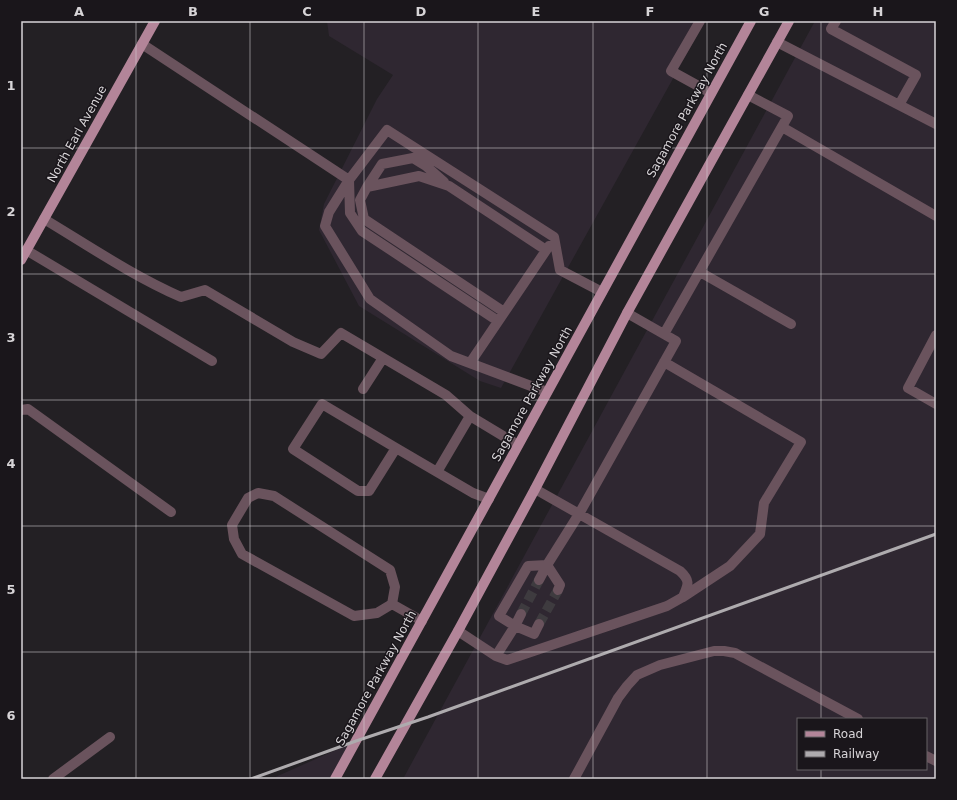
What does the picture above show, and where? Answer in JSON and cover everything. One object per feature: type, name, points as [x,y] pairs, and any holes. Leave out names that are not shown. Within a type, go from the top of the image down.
[{"type":"main road","name":"North Earl Avenue","points":[[21,260],[154,21]]},
{"type":"main road","name":"Sagamore Parkway North","points":[[335,779],[751,21]]},
{"type":"main road","points":[[376,779],[535,489],[627,313],[789,21]]},
{"type":"lane","points":[[700,21],[671,71],[711,93]]},
{"type":"lane","points":[[836,21],[831,29],[916,75],[899,105]]},
{"type":"lane","points":[[778,42],[936,124]]},
{"type":"lane","points":[[142,44],[349,180]]},
{"type":"lane","points":[[664,334],[788,116],[748,95]]},
{"type":"lane","points":[[782,127],[936,216]]},
{"type":"lane","points":[[547,392],[451,356],[370,299],[325,226],[329,212],[349,180],[387,130],[554,237],[560,270],[602,292]]},
{"type":"lane","points":[[501,317],[364,219],[360,200],[382,164],[413,158],[426,166],[449,186],[546,250]]},
{"type":"lane","points":[[367,187],[419,176],[449,186]]},
{"type":"lane","points":[[349,180],[350,213],[362,231],[501,317]]},
{"type":"lane","points":[[44,219],[131,272],[164,290],[181,297],[205,290],[293,342],[321,354],[341,333],[446,395],[470,416],[518,445]]},
{"type":"lane","points":[[470,363],[554,237]]},
{"type":"lane","points":[[26,250],[212,361]]},
{"type":"lane","points":[[700,272],[791,324]]},
{"type":"lane","points":[[539,580],[579,514],[676,341],[627,313]]},
{"type":"lane","points":[[936,335],[908,388],[936,404]]},
{"type":"lane","points":[[363,389],[383,358]]},
{"type":"lane","points":[[458,631],[496,656],[507,660],[667,606],[730,566],[760,534],[764,503],[801,442],[664,362]]},
{"type":"lane","points":[[396,448],[369,491],[358,491],[293,449],[322,404],[472,493],[489,499]]},
{"type":"lane","points":[[21,410],[28,409],[171,512]]},
{"type":"lane","points":[[437,472],[470,416]]},
{"type":"lane","points":[[535,489],[680,571],[687,577],[687,585],[683,597]]},
{"type":"lane","points":[[258,493],[274,496],[390,570],[396,587],[392,604],[377,613],[354,616],[242,554],[234,539],[232,525],[248,498],[258,493]]},
{"type":"lane","points":[[548,565],[560,585],[558,590]]},
{"type":"lane","points":[[539,624],[534,634],[515,626],[499,616],[528,566],[548,565]]},
{"type":"lane","points":[[392,604],[422,621]]},
{"type":"lane","points":[[496,656],[521,614]]},
{"type":"lane","points":[[574,779],[618,698],[637,675],[660,665],[714,651],[736,653],[856,718]]},
{"type":"lane","points":[[53,779],[110,737]]},
{"type":"lane","points":[[927,756],[936,761]]},
{"type":"shaded area","points":[[327,21],[705,21],[501,388],[480,381],[359,306],[319,230],[324,204],[377,99],[393,75],[329,36]]},
{"type":"shaded area","points":[[815,21],[936,21],[936,779],[403,779]]},
{"type":"shaded area","points":[[356,741],[335,779],[271,779]]},
{"type":"tunnel","points":[[521,614],[539,580]]},
{"type":"tunnel","points":[[539,624],[558,590]]},
{"type":"railway","points":[[251,779],[428,717],[936,534]]}]
